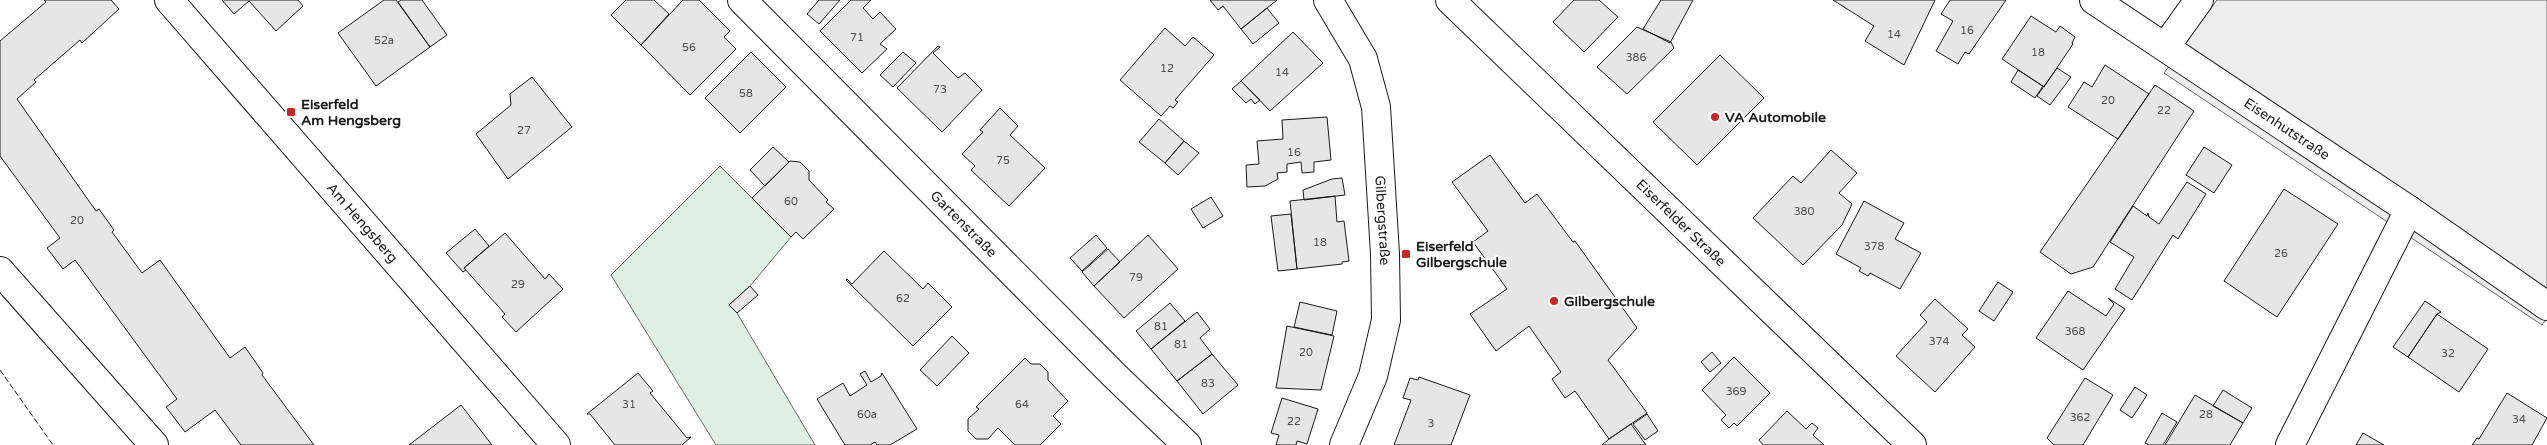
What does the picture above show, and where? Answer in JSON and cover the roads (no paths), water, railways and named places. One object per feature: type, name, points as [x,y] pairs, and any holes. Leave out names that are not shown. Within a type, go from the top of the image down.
[{"type":"street","name":"Am Hengsberg","points":[[169,0],[476,350],[556,445]]},
{"type":"street","name":"Gartenstraße","points":[[742,0],[1114,375],[1187,445]]},
{"type":"street","name":"Gilbergstraße","points":[[1328,0],[1363,58],[1376,107],[1385,254],[1386,320],[1372,376],[1344,445]]},
{"type":"street","name":"Eiserfelder Straße","points":[[1450,0],[1912,445]]},
{"type":"street","name":"Eisenhutstraße","points":[[2094,0],[2166,46],[2410,210],[2547,306]]},
{"type":"street","points":[[2166,46],[2199,0]]},
{"type":"street","points":[[2290,445],[2410,210]]},
{"type":"street","points":[[0,271],[154,445]]},
{"type":"place","name":"Eiserfeld Am Hengsberg","points":[[291,112]]},
{"type":"place","name":"VA Automobile","points":[[1715,117]]},
{"type":"place","name":"Eiserfeld Gilbergschule","points":[[1406,254]]},
{"type":"place","name":"Gilbergschule","points":[[1554,301]]}]
